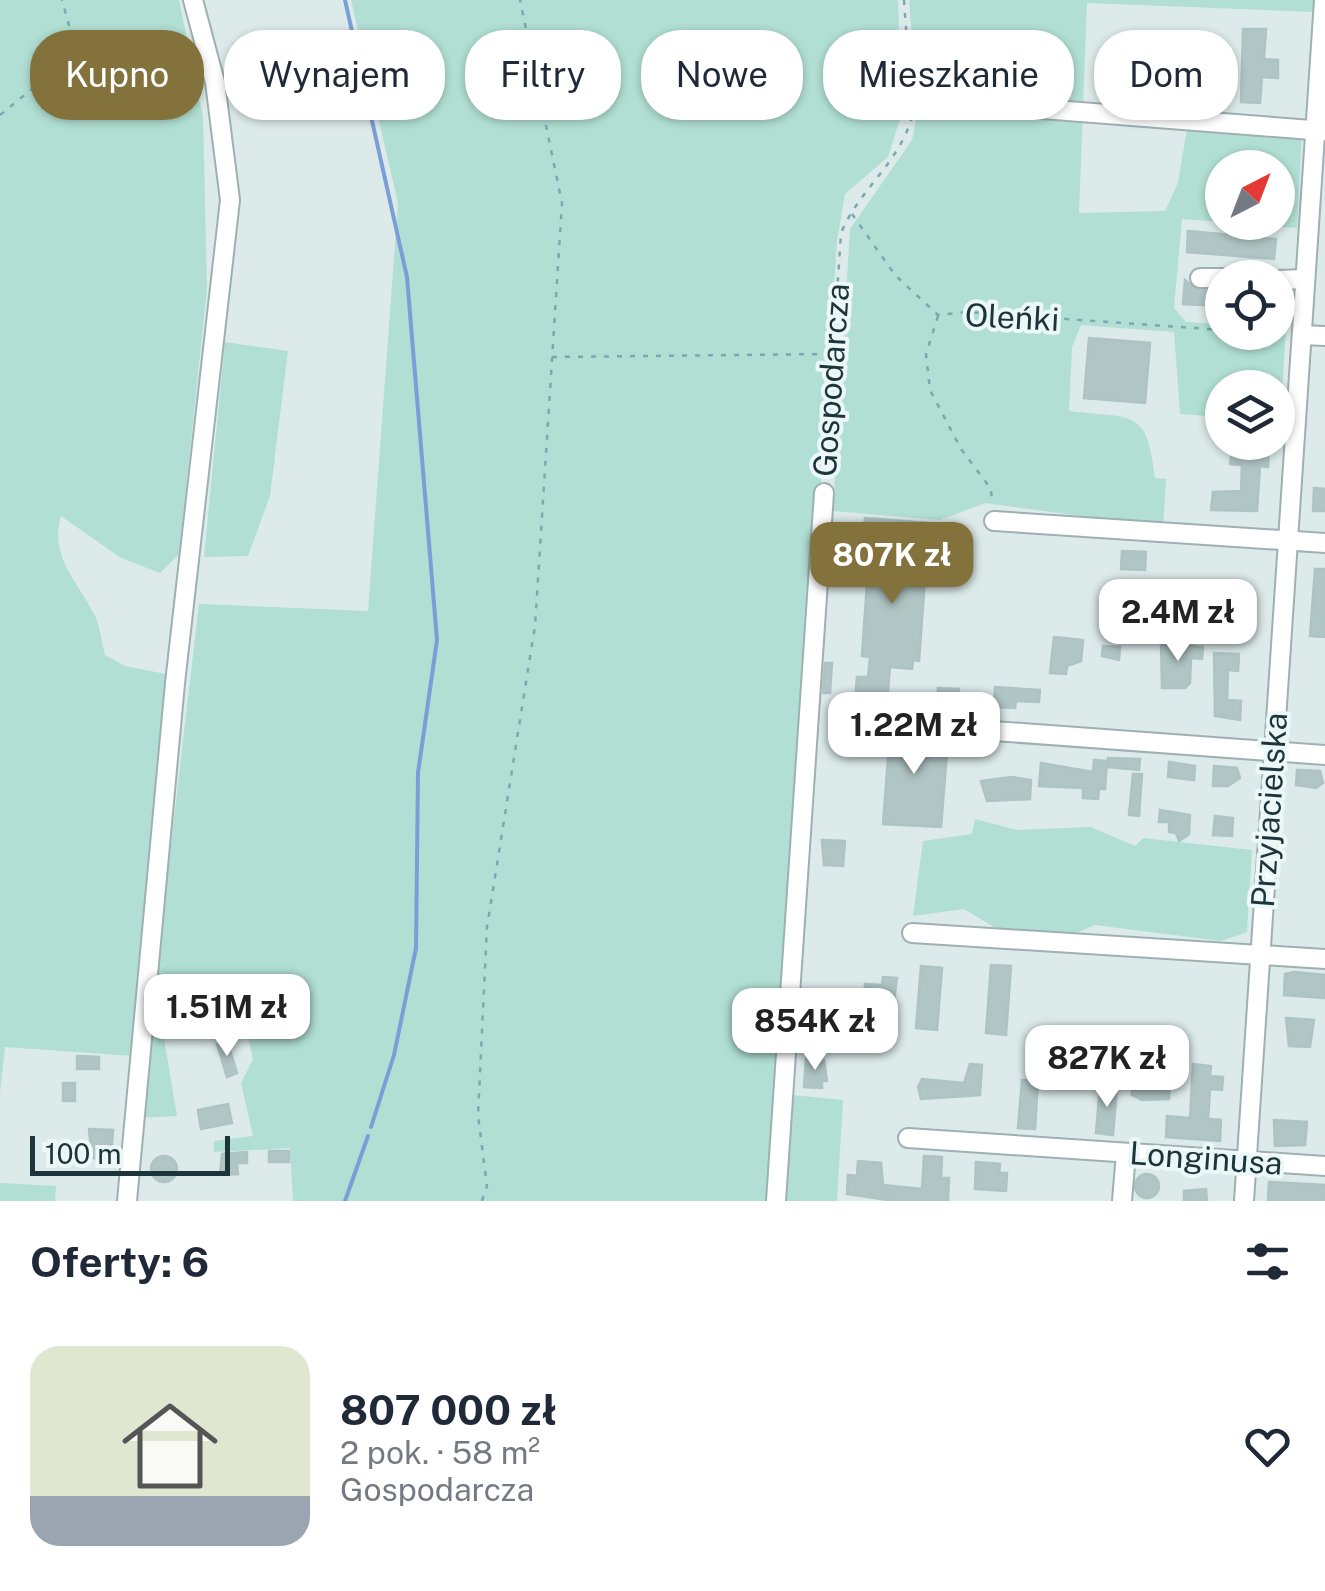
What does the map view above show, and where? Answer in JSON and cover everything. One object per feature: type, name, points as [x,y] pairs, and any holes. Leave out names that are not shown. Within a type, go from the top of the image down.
[{"type":"street","points":[[127,1201],[175,682],[230,200],[215,82],[193,0]]},
{"type":"street","name":"Przyjacielska","points":[[1244,1201],[1287,540],[1320,130],[1324,0]]},
{"type":"street","points":[[1074,111],[1320,130]]},
{"type":"street","points":[[1200,278],[1205,278]]},
{"type":"street","points":[[1295,279],[1306,279]]},
{"type":"street","points":[[1302,335],[1325,336]]},
{"type":"street","name":"Gospodarcza","points":[[776,1201],[824,493]]},
{"type":"street","points":[[994,521],[1325,542]]},
{"type":"street","points":[[925,726],[1325,755]]},
{"type":"street","points":[[912,934],[1325,958]]},
{"type":"street","name":"Longinusa","points":[[908,1138],[1325,1166]]},
{"type":"street","points":[[1122,1201],[1126,1152]]},
{"type":"path","points":[[0,115],[38,85],[71,34],[62,0]]},
{"type":"path","points":[[482,1201],[487,1186],[478,1115],[487,926],[535,626],[562,203],[520,0]]},
{"type":"path","name":"Gospodarcza","points":[[904,0],[906,30]]},
{"type":"path","name":"Gospodarcza","points":[[824,493],[842,233],[850,212],[903,146],[908,120]]},
{"type":"path","name":"Oleńki","points":[[850,212],[895,276],[938,315],[967,312],[1205,329]]},
{"type":"path","points":[[938,315],[926,354],[930,390],[961,449],[991,489],[994,521]]},
{"type":"path","points":[[1295,334],[1302,335]]},
{"type":"path","points":[[552,356],[834,354]]},
{"type":"green space","points":[[0,0],[179,0],[185,30],[30,30],[30,120],[203,120],[207,289],[179,554],[160,573],[121,558],[61,516],[58,531],[62,556],[95,616],[105,655],[125,666],[171,675],[133,1056],[5,1047],[0,1093]]},
{"type":"green space","points":[[351,0],[898,0],[899,30],[823,30],[823,120],[900,120],[888,157],[845,194],[837,241],[773,1201],[293,1201],[290,1148],[214,1152],[214,1141],[253,1136],[241,1083],[253,1059],[247,1033],[222,990],[171,1001],[163,1033],[177,1116],[139,1118],[199,604],[368,611],[398,203],[379,120],[445,120],[445,30],[358,30]]},
{"type":"green space","points":[[909,0],[1314,0],[1313,12],[1087,3],[1079,213],[1165,211],[1178,183],[1187,129],[1302,133],[1297,228],[1295,150],[1205,150],[1205,221],[1182,219],[1174,308],[1186,322],[1205,323],[1205,350],[1285,350],[1283,370],[1205,370],[1205,416],[1180,414],[1174,332],[1081,325],[1072,347],[1069,411],[1122,417],[1141,428],[1152,455],[1155,478],[1166,479],[1163,527],[985,503],[940,520],[833,511],[850,229],[912,140],[916,120],[1074,120],[1074,30],[911,30]]},
{"type":"green space","points":[[225,342],[288,351],[270,496],[248,556],[204,557]]},
{"type":"green space","points":[[975,819],[1017,830],[1091,827],[1135,846],[1143,838],[1252,850],[1247,932],[1221,941],[1095,925],[1063,938],[997,929],[964,909],[913,916],[923,841],[972,834]]},
{"type":"green space","points":[[792,1095],[843,1100],[837,1201],[782,1201]]},
{"type":"green space","points":[[0,1183],[56,1186],[55,1201],[0,1201]]},
{"type":"building","points":[[1243,29],[1266,29],[1264,59],[1278,60],[1278,78],[1262,77],[1260,103],[1241,102]]},
{"type":"building","points":[[1188,231],[1205,233],[1205,240],[1276,240],[1274,259],[1187,252]]},
{"type":"building","points":[[1185,280],[1195,289],[1205,289],[1205,305],[1183,304]]},
{"type":"building","points":[[1089,338],[1150,343],[1145,403],[1084,398]]},
{"type":"building","points":[[1230,460],[1268,460],[1268,467],[1260,466],[1257,511],[1211,510],[1213,492],[1241,491],[1242,465],[1230,464]]},
{"type":"building","points":[[1314,488],[1325,489],[1325,511],[1313,511]]},
{"type":"building","points":[[865,518],[929,523],[919,661],[913,660],[912,669],[890,667],[887,703],[855,701],[857,677],[868,677],[870,657],[862,656],[869,554],[905,557],[906,532],[877,530],[876,549],[863,548]]},
{"type":"building","points":[[1122,551],[1146,552],[1145,570],[1121,569]]},
{"type":"building","points":[[1315,569],[1325,569],[1325,637],[1310,636]]},
{"type":"building","points":[[1054,637],[1083,640],[1081,661],[1067,666],[1066,674],[1050,673]]},
{"type":"building","points":[[1161,643],[1203,647],[1202,659],[1191,658],[1190,683],[1185,688],[1162,688]]},
{"type":"building","points":[[1103,646],[1120,647],[1119,660],[1102,656]]},
{"type":"building","points":[[1214,653],[1239,654],[1238,671],[1228,670],[1227,700],[1241,701],[1240,720],[1215,716]]},
{"type":"building","points":[[825,663],[832,663],[830,693],[823,693]]},
{"type":"building","points":[[995,687],[1040,690],[1039,702],[1016,701],[1015,708],[994,707]]},
{"type":"building","points":[[938,688],[959,689],[958,704],[937,703]]},
{"type":"building","points":[[891,719],[914,721],[919,737],[948,740],[941,827],[883,824]]},
{"type":"building","points":[[1108,758],[1140,759],[1139,770],[1108,767]]},
{"type":"building","points":[[1094,760],[1107,761],[1105,789],[1099,789],[1098,799],[1083,798],[1083,788],[1039,786],[1041,763],[1093,772]]},
{"type":"building","points":[[1169,762],[1195,766],[1194,780],[1168,777]]},
{"type":"building","points":[[1214,766],[1237,768],[1240,778],[1228,786],[1213,786]]},
{"type":"building","points":[[1297,770],[1320,771],[1323,783],[1316,788],[1296,785]]},
{"type":"building","points":[[1133,774],[1142,774],[1139,816],[1129,815]]},
{"type":"building","points":[[1011,777],[1031,780],[1030,799],[987,801],[981,781]]},
{"type":"building","points":[[1160,810],[1190,815],[1189,834],[1179,841],[1176,833],[1169,832],[1169,822],[1159,822]]},
{"type":"building","points":[[1215,816],[1233,818],[1232,836],[1213,835]]},
{"type":"building","points":[[822,840],[845,841],[843,866],[824,865]]},
{"type":"building","points":[[991,965],[1011,966],[1006,1035],[986,1033]]},
{"type":"building","points":[[921,966],[942,968],[937,1030],[916,1028]]},
{"type":"building","points":[[1285,974],[1325,975],[1325,998],[1284,995]]},
{"type":"building","points":[[883,977],[897,978],[891,1023],[872,1019],[873,1012],[864,1011],[865,984],[882,985]]},
{"type":"building","points":[[1286,1018],[1314,1020],[1310,1047],[1289,1046]]},
{"type":"building","points":[[227,1041],[237,1073],[227,1077],[217,1044]]},
{"type":"building","points":[[1031,1051],[1111,1057],[1110,1074],[1030,1068]]},
{"type":"building","points":[[77,1056],[99,1057],[99,1069],[77,1069]]},
{"type":"building","points":[[806,1058],[824,1060],[827,1081],[822,1081],[822,1088],[804,1087]]},
{"type":"building","points":[[970,1064],[982,1065],[980,1095],[921,1099],[918,1087],[922,1079],[964,1083]]},
{"type":"building","points":[[1193,1064],[1211,1066],[1210,1076],[1223,1077],[1222,1090],[1210,1089],[1208,1119],[1221,1120],[1220,1141],[1166,1137],[1167,1116],[1190,1118]]},
{"type":"building","points":[[1133,1075],[1170,1077],[1169,1099],[1142,1100],[1132,1095]]},
{"type":"building","points":[[1022,1080],[1038,1081],[1035,1129],[1018,1128]]},
{"type":"building","points":[[63,1083],[75,1083],[75,1101],[63,1101]]},
{"type":"building","points":[[1100,1085],[1117,1086],[1113,1135],[1096,1133]]},
{"type":"building","points":[[228,1104],[232,1123],[201,1129],[198,1110]]},
{"type":"building","points":[[1274,1120],[1307,1122],[1305,1145],[1275,1146]]},
{"type":"building","points":[[89,1129],[113,1130],[111,1160],[92,1158]]},
{"type":"building","points":[[269,1151],[289,1151],[289,1162],[269,1162]]},
{"type":"building","points":[[247,1152],[247,1163],[237,1163],[238,1174],[220,1175],[222,1154]]},
{"type":"building","points":[[164,1156],[173,1160],[177,1169],[173,1178],[164,1182],[155,1178],[151,1169],[155,1160]]},
{"type":"building","points":[[924,1156],[942,1157],[941,1178],[949,1178],[948,1201],[895,1201],[847,1194],[848,1175],[857,1176],[858,1161],[881,1163],[883,1185],[922,1189]]},
{"type":"building","points":[[976,1162],[1000,1164],[999,1173],[1007,1173],[1006,1191],[975,1189]]},
{"type":"building","points":[[1147,1174],[1159,1186],[1147,1198],[1135,1186]]},
{"type":"building","points":[[1269,1182],[1325,1185],[1325,1201],[1268,1201]]},
{"type":"building","points":[[1206,1189],[1207,1201],[1184,1201],[1184,1191]]},
{"type":"waterway","points":[[345,0],[407,277],[437,640],[418,773],[416,948],[394,1055],[371,1127]]},
{"type":"waterway","points":[[345,1201],[368,1136]]}]
